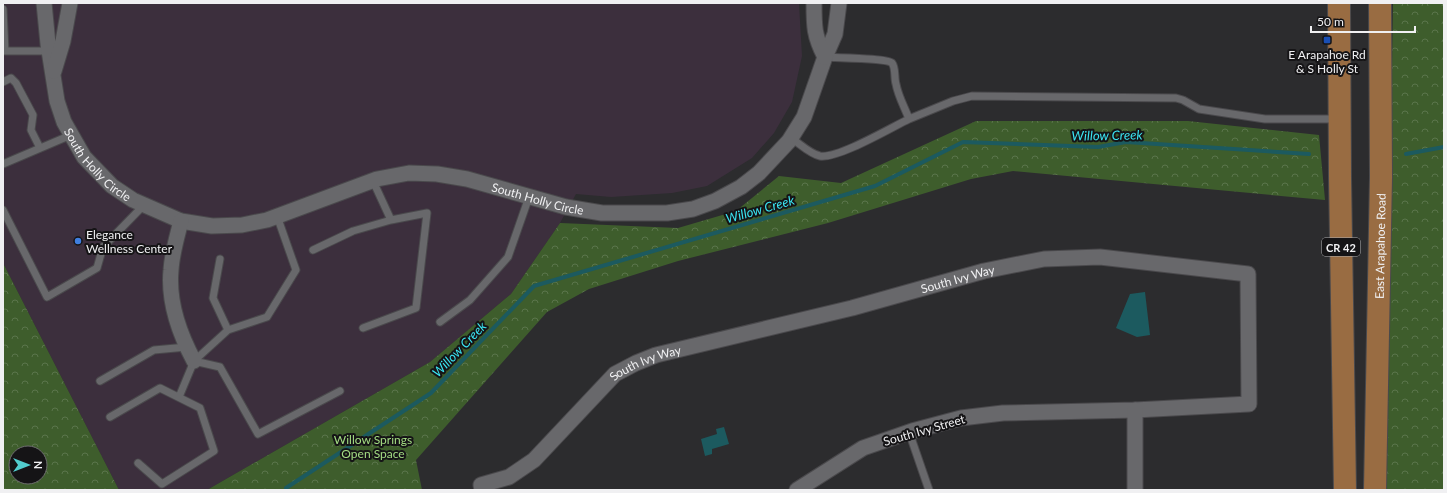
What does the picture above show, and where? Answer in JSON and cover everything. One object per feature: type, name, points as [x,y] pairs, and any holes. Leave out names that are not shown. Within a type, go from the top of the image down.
[{"type":"main road","name":"CR 42","points":[[1339,3],[1345,490]]},
{"type":"main road","name":"East Arapahoe Road","points":[[1375,490],[1380,177],[1380,3]]},
{"type":"street","name":"South Holly Circle","points":[[44,3],[49,51],[57,101],[64,122],[84,157],[112,186],[132,200],[180,221],[212,226],[242,224],[267,220],[373,181],[409,173],[437,174],[467,179],[566,207],[602,212],[667,213],[692,210],[715,201],[740,187],[759,173],[791,138],[804,117],[825,57],[835,34],[839,3]]},
{"type":"street","name":"South Holly Circle","points":[[53,76],[63,41],[70,3]]},
{"type":"street","points":[[814,3],[814,29],[818,44],[825,57]]},
{"type":"street","points":[[180,221],[171,271],[171,289],[174,309],[187,348],[194,361]]},
{"type":"street","name":"South Ivy Way","points":[[482,490],[481,485],[509,477],[534,460],[615,374],[656,355],[852,308],[984,271],[1044,259],[1100,257],[1248,274],[1250,404],[1135,410]]},
{"type":"street","points":[[1135,410],[1135,490]]},
{"type":"street","name":"South Ivy Street","points":[[797,490],[863,448],[909,432],[961,418],[1003,413],[1135,410]]},
{"type":"lane","points":[[3,9],[5,51],[49,51]]},
{"type":"lane","points":[[825,57],[870,59],[889,61],[892,63],[894,66],[896,85],[909,119]]},
{"type":"lane","points":[[3,82],[11,78],[16,83],[33,115],[31,130],[40,148]]},
{"type":"lane","points":[[791,138],[820,156],[839,153],[909,119],[953,100],[972,96],[1176,98],[1183,100],[1199,109],[1265,119],[1340,119]]},
{"type":"lane","points":[[3,164],[71,135]]},
{"type":"lane","points":[[373,181],[391,220]]},
{"type":"lane","points":[[440,322],[470,300],[508,257],[529,197]]},
{"type":"lane","points":[[3,210],[47,296],[97,268],[103,247],[144,205]]},
{"type":"lane","points":[[313,250],[353,231],[391,220],[427,213],[416,308],[363,328]]},
{"type":"lane","points":[[179,397],[194,361],[228,330],[267,317],[296,270],[277,216]]},
{"type":"lane","points":[[220,259],[213,298],[228,330]]},
{"type":"lane","points":[[100,380],[154,350],[187,348]]},
{"type":"lane","points":[[194,361],[220,367],[258,434],[340,391]]},
{"type":"lane","points":[[110,417],[160,388],[200,408],[214,451],[162,484],[138,463]]},
{"type":"lane","points":[[909,432],[929,490]]},
{"type":"shaded area","points":[[3,3],[799,3],[802,56],[792,102],[774,133],[752,158],[707,186],[672,193],[611,197],[576,194],[560,223],[511,294],[430,362],[207,490],[119,490],[3,263]]},
{"type":"green space","points":[[1393,3],[1444,3],[1444,490],[1385,490]]},
{"type":"green space","name":"Willow Springs Open Space","points":[[976,121],[1188,121],[1319,135],[1325,200],[1013,171],[971,179],[828,223],[678,261],[589,289],[547,312],[416,460],[422,490],[207,490],[430,362],[511,294],[560,223],[678,228],[736,211],[779,176],[841,183]]},
{"type":"green space","points":[[3,263],[119,490],[3,490]]},
{"type":"water","points":[[1145,292],[1150,335],[1137,337],[1116,328],[1130,294]]},
{"type":"water","points":[[724,427],[729,444],[712,449],[712,454],[705,456],[701,439],[717,434],[716,429]]},
{"type":"waterway","name":"Willow Creek","points":[[286,490],[286,488],[431,393],[534,286],[875,186],[963,142],[1098,147],[1126,142],[1309,154]]},
{"type":"waterway","name":"Willow Creek","points":[[1406,154],[1444,147]]},
{"type":"place","name":"E Arapahoe Rd & S Holly St","points":[[1327,40]]},
{"type":"place","name":"Elegance Wellness Center","points":[[78,241]]}]
